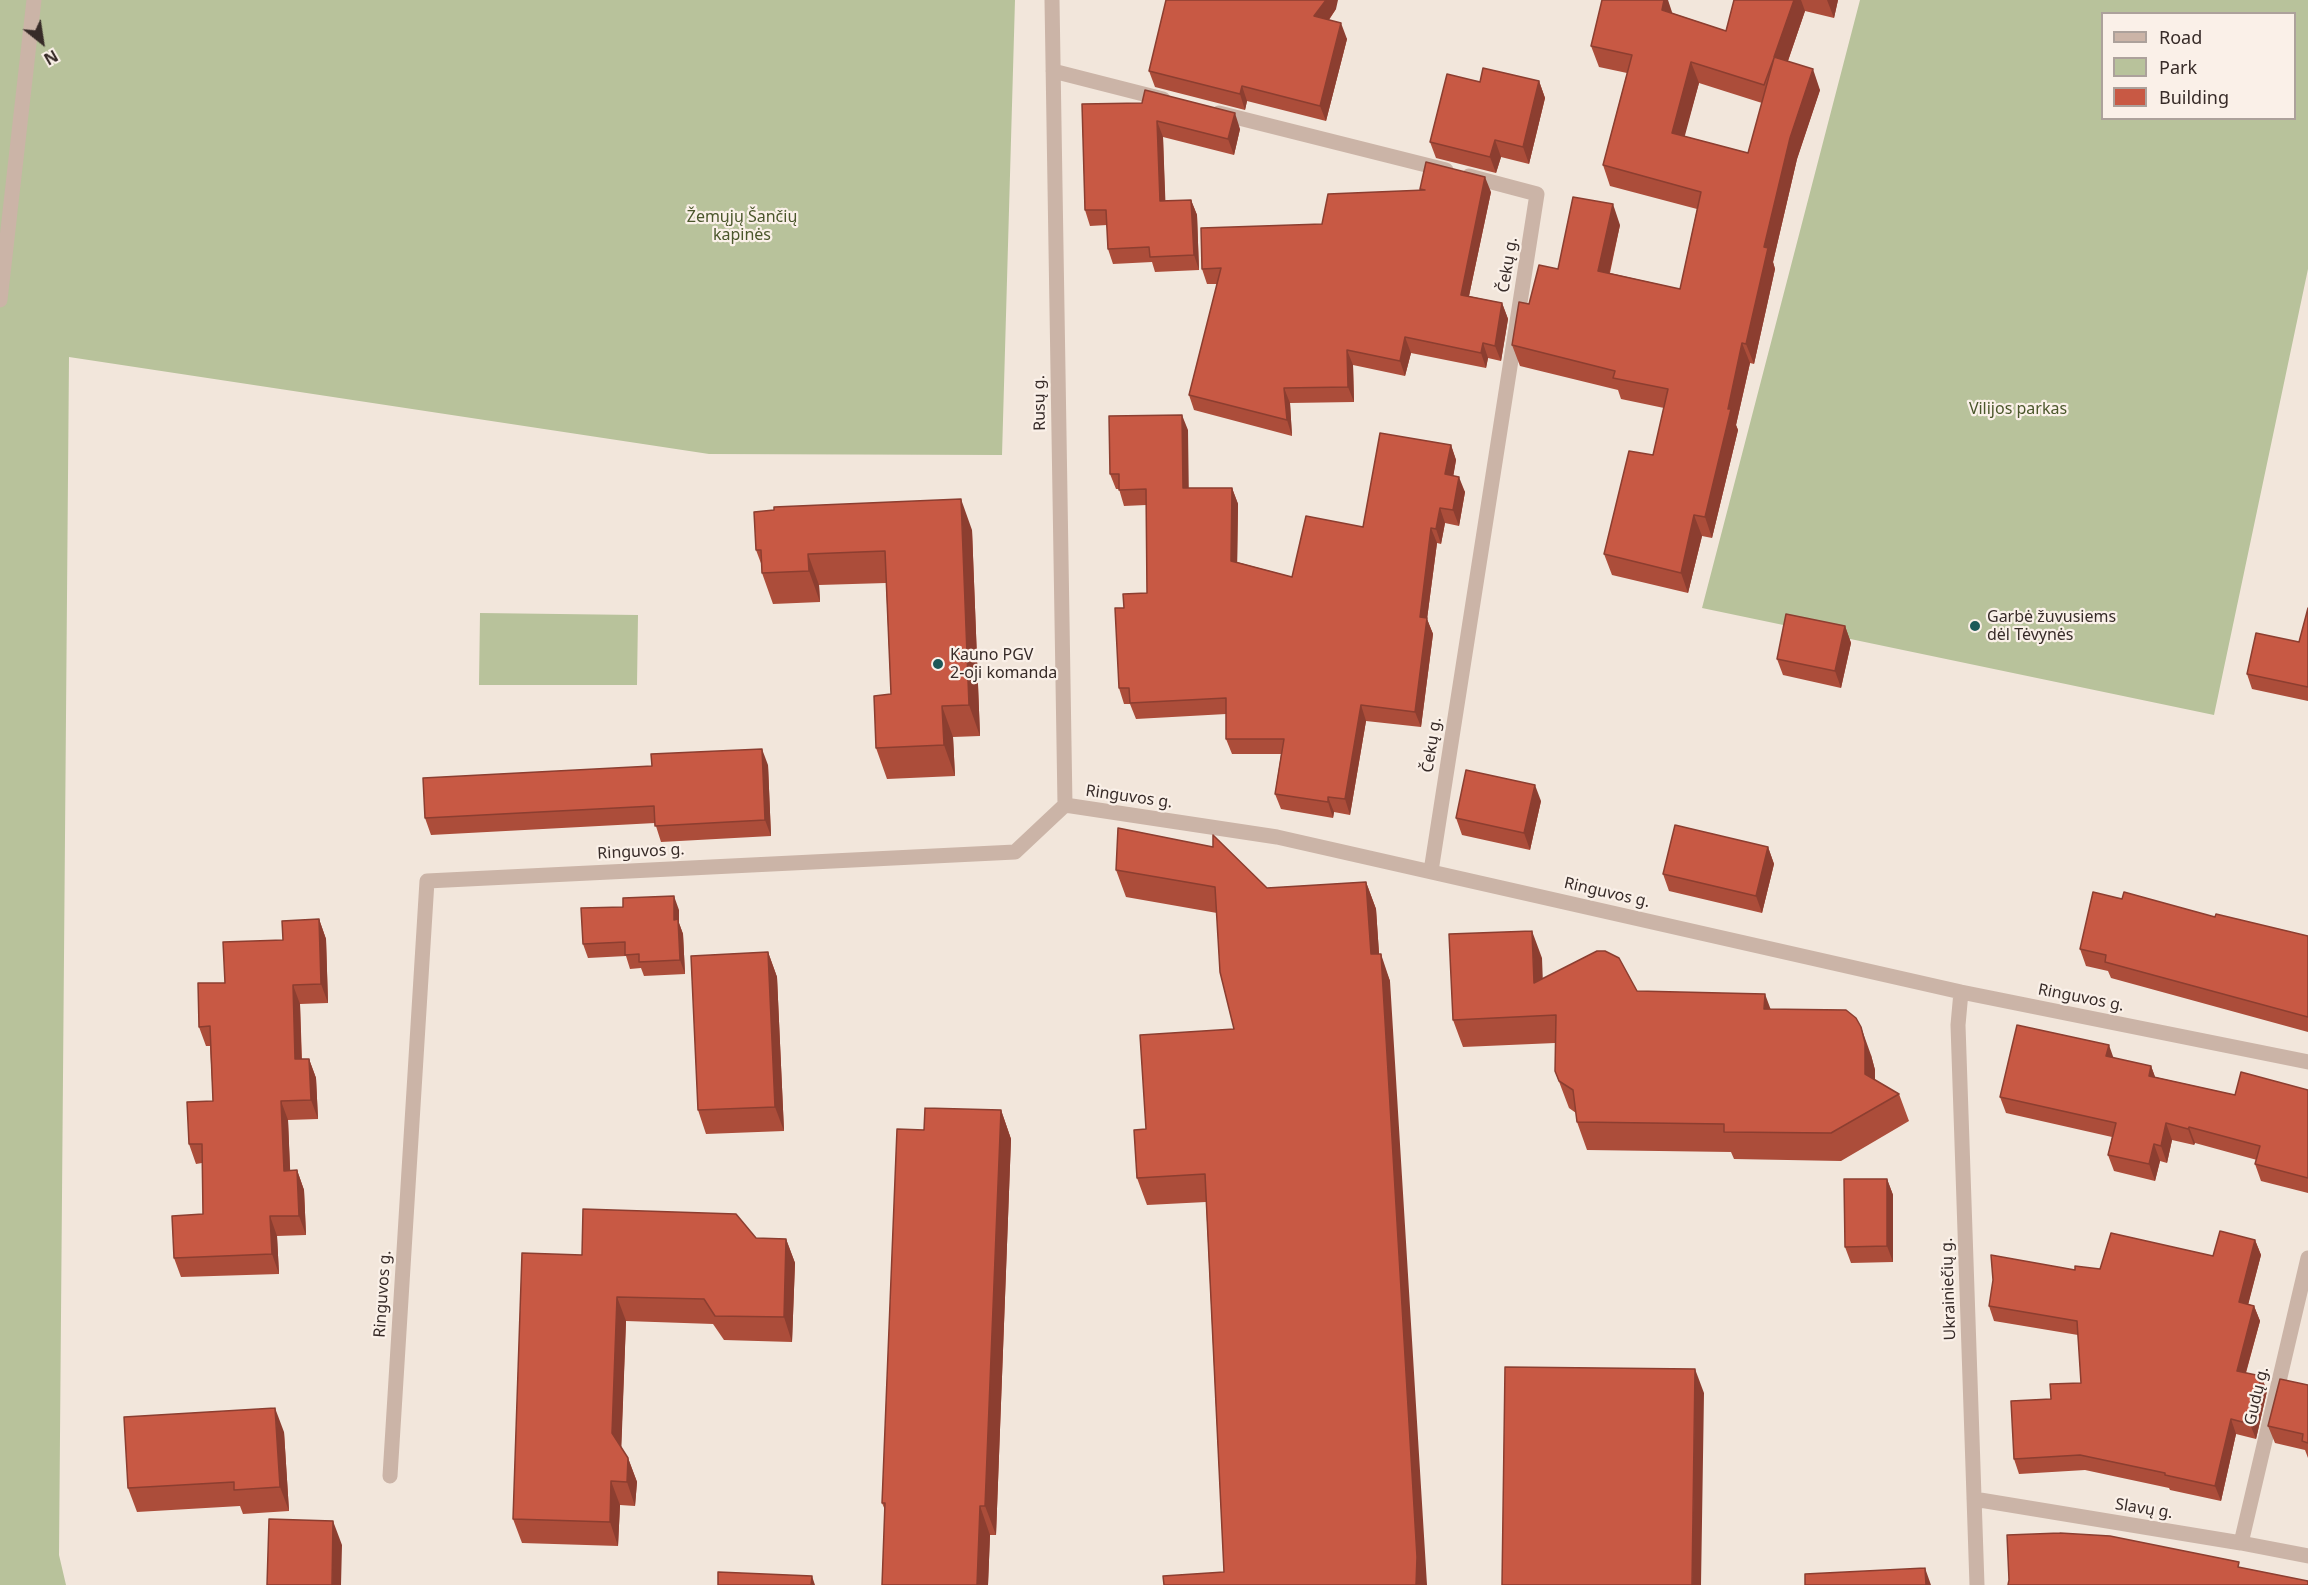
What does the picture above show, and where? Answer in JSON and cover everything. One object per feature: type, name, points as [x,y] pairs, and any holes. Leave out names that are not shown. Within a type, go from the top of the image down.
[{"type":"street","points":[[0,300],[34,0]]},
{"type":"street","name":"Rusų g.","points":[[1052,0],[1065,806]]},
{"type":"street","points":[[1053,71],[1180,103]]},
{"type":"street","name":"Čekų g.","points":[[1203,109],[1537,194],[1431,871]]},
{"type":"street","name":"Ringuvos g.","points":[[390,1476],[427,881],[1015,852],[1065,806],[1277,837],[1960,992],[2308,1062]]},
{"type":"street","name":"Ukrainiečių g.","points":[[1960,992],[1958,1025],[1977,1585]]},
{"type":"street","name":"Gudų g.","points":[[2241,1543],[2308,1258]]},
{"type":"street","name":"Slavų g.","points":[[1974,1499],[2308,1556]]},
{"type":"green space","name":"Žemųjų Šančių kapinės","points":[[0,0],[1015,0],[1002,455],[709,454],[69,357],[59,1555],[66,1585],[0,1585]]},
{"type":"green space","name":"Vilijos parkas","points":[[1860,0],[2308,0],[2308,269],[2214,715],[1702,608]]},
{"type":"green space","points":[[480,613],[638,615],[637,685],[479,685]]},
{"type":"building","points":[[1166,0],[1326,0],[1314,16],[1341,23],[1320,106],[1242,86],[1240,94],[1149,71]]},
{"type":"building","points":[[1602,0],[1664,0],[1662,10],[1726,31],[1734,0],[1794,0],[1774,57],[1813,69],[1790,138],[1764,247],[1768,248],[1746,344],[1742,343],[1728,409],[1731,409],[1705,517],[1694,515],[1681,573],[1604,554],[1629,451],[1653,455],[1668,389],[1613,378],[1615,371],[1512,345],[1519,302],[1529,304],[1539,265],[1558,269],[1573,197],[1613,204],[1598,271],[1680,289],[1701,192],[1603,165],[1632,55],[1591,46]],"holes":[[[1774,58],[1748,153],[1672,133],[1691,62],[1764,85]]]},
{"type":"building","points":[[1483,68],[1539,81],[1523,147],[1495,140],[1490,157],[1430,142],[1447,74],[1480,82]]},
{"type":"building","points":[[1145,90],[1235,113],[1228,139],[1157,121],[1160,201],[1191,200],[1194,255],[1150,257],[1149,247],[1108,249],[1106,210],[1085,210],[1082,104],[1142,103]]},
{"type":"building","points":[[1426,162],[1485,177],[1461,295],[1502,303],[1495,346],[1483,343],[1481,353],[1405,337],[1400,361],[1347,350],[1348,387],[1284,388],[1287,420],[1189,395],[1221,268],[1202,269],[1201,228],[1322,224],[1328,194],[1425,190],[1420,189]]},
{"type":"building","points":[[1182,415],[1183,488],[1232,488],[1231,561],[1292,577],[1306,516],[1363,527],[1380,433],[1451,445],[1445,474],[1459,477],[1453,510],[1440,508],[1436,529],[1431,528],[1420,617],[1427,618],[1415,712],[1361,705],[1345,799],[1328,797],[1328,802],[1275,794],[1284,739],[1226,739],[1226,698],[1130,703],[1129,688],[1119,688],[1115,608],[1124,608],[1123,594],[1147,593],[1146,489],[1119,490],[1119,474],[1110,474],[1109,416]]},
{"type":"building","name":"Kauno PGV 2-oji komanda","points":[[961,499],[969,705],[942,706],[944,745],[876,748],[874,696],[891,694],[885,551],[808,554],[809,571],[762,573],[761,550],[756,550],[754,512],[774,510],[774,507]]},
{"type":"building","points":[[2308,608],[2308,687],[2247,674],[2256,633],[2299,642]]},
{"type":"building","points":[[1786,614],[1845,626],[1835,671],[1777,659]]},
{"type":"building","points":[[762,749],[765,820],[655,826],[654,806],[425,818],[423,778],[652,766],[651,754]]},
{"type":"building","points":[[1466,770],[1535,785],[1524,833],[1456,818]]},
{"type":"building","points":[[1675,825],[1768,847],[1756,896],[1663,874]]},
{"type":"building","points":[[1118,828],[1213,847],[1213,835],[1267,888],[1366,882],[1371,954],[1381,954],[1417,1557],[1416,1585],[1164,1585],[1163,1576],[1224,1572],[1205,1174],[1137,1178],[1134,1130],[1146,1129],[1140,1035],[1234,1029],[1220,972],[1215,887],[1116,870]]},
{"type":"building","points":[[2093,892],[2122,899],[2124,892],[2215,917],[2216,914],[2308,936],[2308,1017],[2105,962],[2106,955],[2080,949]]},
{"type":"building","points":[[674,896],[674,920],[678,919],[680,960],[639,962],[639,954],[625,955],[625,942],[583,944],[581,908],[623,907],[623,898]]},
{"type":"building","points":[[319,919],[321,984],[293,985],[295,1059],[309,1059],[311,1100],[281,1101],[284,1171],[297,1170],[299,1216],[270,1216],[272,1254],[174,1258],[172,1216],[203,1214],[202,1144],[189,1144],[187,1102],[213,1101],[210,1026],[199,1027],[198,983],[225,983],[223,942],[283,940],[282,921]]},
{"type":"building","points":[[1532,931],[1534,983],[1597,951],[1605,951],[1619,958],[1637,991],[1765,994],[1764,1009],[1846,1010],[1856,1018],[1861,1027],[1865,1043],[1865,1074],[1899,1094],[1831,1133],[1724,1132],[1724,1124],[1577,1122],[1573,1090],[1559,1081],[1555,1071],[1556,1015],[1453,1020],[1449,934]]},
{"type":"building","points":[[768,952],[775,1107],[698,1110],[691,956]]},
{"type":"building","points":[[2017,1025],[2109,1045],[2106,1056],[2151,1066],[2149,1076],[2235,1095],[2241,1072],[2308,1090],[2308,1178],[2255,1164],[2260,1146],[2166,1123],[2161,1146],[2154,1144],[2149,1164],[2108,1155],[2116,1123],[2000,1097]]},
{"type":"building","points":[[925,1108],[1001,1110],[985,1506],[980,1506],[977,1585],[882,1585],[885,1503],[882,1503],[897,1129],[924,1130]]},
{"type":"building","points":[[1844,1179],[1887,1179],[1887,1246],[1845,1247]]},
{"type":"building","points":[[583,1209],[736,1214],[756,1238],[786,1239],[784,1317],[715,1316],[704,1299],[617,1297],[612,1433],[628,1458],[627,1482],[611,1481],[610,1522],[513,1519],[522,1253],[582,1255]]},
{"type":"building","points":[[2220,1231],[2255,1240],[2239,1302],[2254,1306],[2237,1371],[2261,1376],[2250,1424],[2231,1419],[2215,1486],[2080,1455],[2014,1459],[2011,1401],[2051,1399],[2050,1384],[2081,1383],[2077,1321],[1989,1306],[1993,1280],[1991,1255],[2075,1270],[2075,1266],[2100,1269],[2111,1233],[2213,1256]]},
{"type":"building","points":[[1505,1367],[1695,1369],[1692,1585],[1502,1585]]},
{"type":"building","points":[[2280,1379],[2308,1385],[2308,1443],[2302,1441],[2303,1434],[2268,1426]]},
{"type":"building","points":[[275,1408],[280,1487],[234,1490],[234,1482],[128,1488],[124,1417]]},
{"type":"building","points":[[269,1519],[333,1521],[332,1585],[267,1585]]},
{"type":"building","points":[[2060,1533],[2110,1536],[2239,1562],[2238,1567],[2308,1581],[2308,1585],[2008,1585],[2007,1535]]},
{"type":"building","points":[[1925,1568],[1926,1585],[1805,1585],[1805,1574]]},
{"type":"building","points":[[718,1572],[812,1576],[811,1585],[718,1585]]},
{"type":"place","name":"Garbė žuvusiems dėl Tėvynės","points":[[1975,626]]},
{"type":"place","name":"Kauno PGV 2-oji komanda","points":[[938,664]]}]
